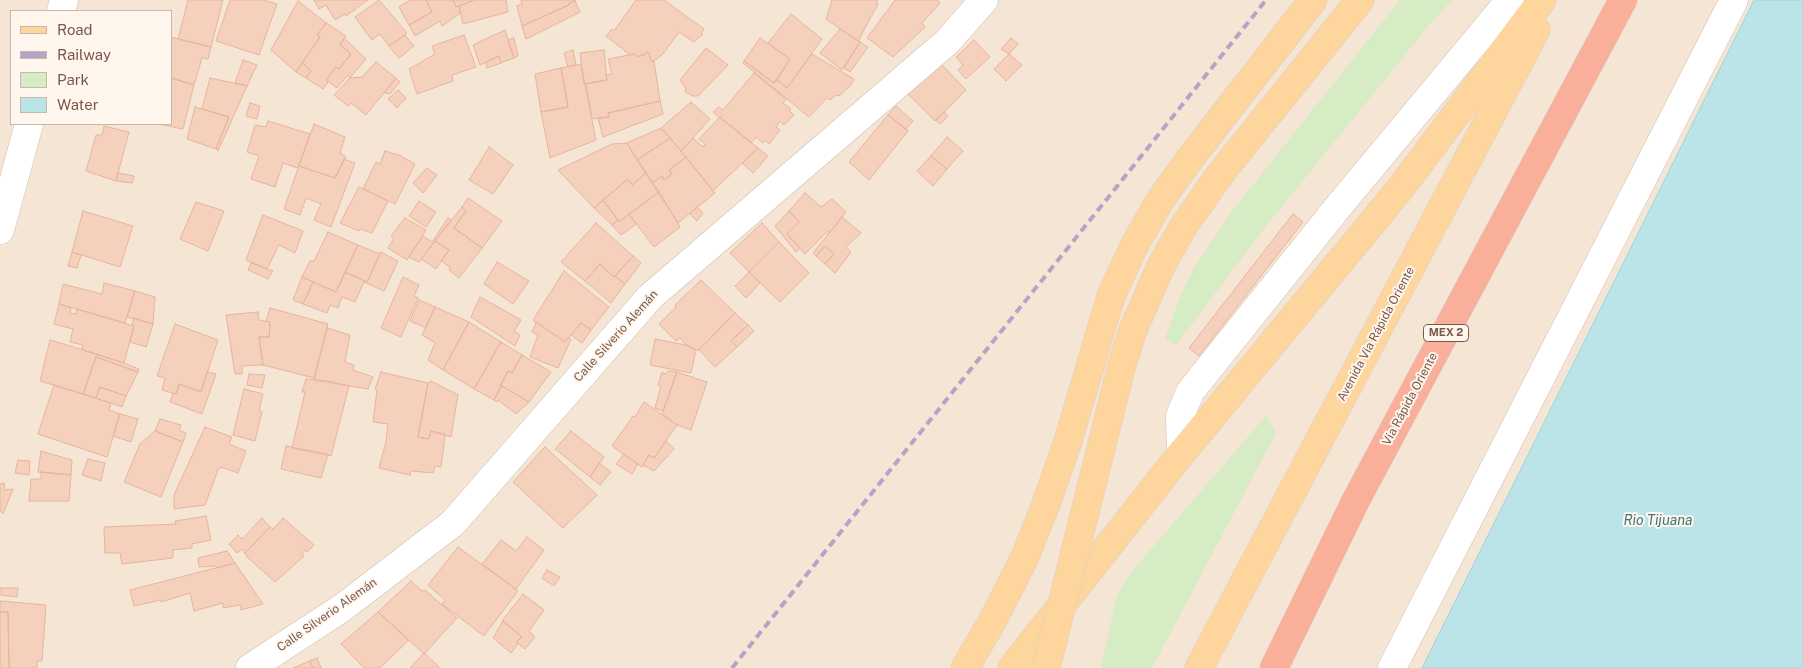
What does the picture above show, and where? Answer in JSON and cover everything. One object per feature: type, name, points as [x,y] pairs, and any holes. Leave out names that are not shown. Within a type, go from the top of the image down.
[{"type":"highway","name":"Vía Rápida Oriente","points":[[1274,668],[1356,500],[1623,0]]},
{"type":"main road","points":[[965,668],[994,618],[1020,565],[1046,504],[1068,442],[1111,296],[1134,246],[1161,199],[1192,156],[1313,0]]},
{"type":"main road","points":[[1046,668],[1122,368],[1133,330],[1161,266],[1183,226],[1221,173],[1360,0]]},
{"type":"main road","points":[[1012,668],[1181,454],[1400,189],[1542,0]]},
{"type":"main road","name":"Avenida Vía Rápida Oriente","points":[[1199,668],[1552,0]]},
{"type":"street","name":"Calle Silverio Alemán","points":[[250,668],[342,608],[453,523],[650,296],[947,42],[984,0]]},
{"type":"street","points":[[1181,454],[1180,416],[1190,392],[1338,207],[1510,0]]},
{"type":"street","points":[[1392,668],[1734,0]]},
{"type":"street","points":[[0,230],[10,154],[28,125]]},
{"type":"shaded area","points":[[0,0],[1803,0],[1803,668],[0,668]]},
{"type":"green space","points":[[1400,0],[1452,0],[1430,24],[1266,226],[1176,345],[1165,339],[1179,299],[1194,268],[1233,210]]},
{"type":"green space","points":[[1266,416],[1276,433],[1152,668],[1101,668],[1117,595],[1135,568]]},
{"type":"water","name":"Rio Tijuana","points":[[1754,0],[1803,0],[1803,668],[1422,668]]},
{"type":"building","points":[[188,0],[223,0],[211,47],[178,39]]},
{"type":"building","points":[[230,0],[264,0],[277,4],[259,55],[216,41]]},
{"type":"building","points":[[314,0],[368,0],[346,16],[345,14],[335,20],[326,5],[319,9]]},
{"type":"building","points":[[379,0],[407,33],[389,46],[380,34],[372,40],[355,17]]},
{"type":"building","points":[[410,0],[426,0],[432,12],[409,25],[399,7]]},
{"type":"building","points":[[426,0],[453,0],[456,7],[459,6],[460,13],[442,26],[440,21],[415,36],[409,25],[432,12]]},
{"type":"building","points":[[453,0],[474,0],[456,7]]},
{"type":"building","points":[[474,0],[506,0],[508,12],[463,24],[459,6]]},
{"type":"building","points":[[521,0],[576,0],[522,26],[517,6],[522,4]]},
{"type":"building","points":[[636,0],[664,0],[704,29],[701,33],[703,34],[694,42],[679,32],[663,54],[654,61],[651,61],[647,52],[644,56],[641,54],[639,57],[634,54],[630,55],[606,36],[612,29],[614,31]]},
{"type":"building","points":[[832,0],[878,0],[876,4],[878,4],[858,41],[826,19]]},
{"type":"building","points":[[895,0],[937,0],[940,3],[922,23],[925,27],[893,57],[867,38]]},
{"type":"building","points":[[298,1],[326,23],[317,35],[320,37],[296,72],[271,50]]},
{"type":"building","points":[[575,1],[580,12],[526,39],[522,26]]},
{"type":"building","points":[[791,14],[822,39],[787,88],[777,80],[790,59],[768,43]]},
{"type":"building","points":[[326,23],[346,36],[340,45],[351,54],[339,69],[336,67],[326,80],[328,82],[323,89],[306,78],[311,71],[302,63],[320,37],[317,35]]},
{"type":"building","points":[[840,29],[860,42],[842,70],[820,53]]},
{"type":"building","points":[[505,30],[514,58],[501,63],[499,56],[480,65],[473,45]]},
{"type":"building","points":[[405,35],[414,46],[399,58],[389,46]]},
{"type":"building","points":[[464,35],[476,67],[452,75],[453,81],[417,94],[409,69],[435,54],[432,46]]},
{"type":"building","points":[[172,37],[211,47],[208,59],[202,58],[194,85],[172,78]]},
{"type":"building","points":[[344,38],[366,59],[350,78],[348,75],[337,88],[326,80],[336,67],[339,69],[351,54],[340,45]]},
{"type":"building","points":[[514,38],[518,56],[514,58],[508,40]]},
{"type":"building","points":[[760,38],[790,59],[774,83],[744,61]]},
{"type":"building","points":[[1011,38],[1018,44],[1009,54],[1001,49]]},
{"type":"building","points":[[974,40],[990,57],[966,79],[958,70],[963,65],[956,57]]},
{"type":"building","points":[[860,42],[868,47],[850,72],[844,68]]},
{"type":"building","points":[[706,48],[728,65],[698,96],[693,96],[685,92],[686,89],[680,80]]},
{"type":"building","points":[[573,50],[576,65],[568,67],[564,53]]},
{"type":"building","points":[[604,50],[607,80],[584,84],[580,53]]},
{"type":"building","points":[[647,52],[651,61],[654,61],[660,101],[608,113],[609,117],[592,119],[586,84],[607,80],[606,75],[612,74],[608,59],[634,54],[639,57],[641,54],[644,56]]},
{"type":"building","points":[[812,54],[854,79],[851,85],[839,96],[836,95],[830,100],[827,98],[809,117],[743,63],[744,61],[774,83],[777,80],[787,88]]},
{"type":"building","points":[[1009,54],[1022,65],[1006,81],[994,69]]},
{"type":"building","points":[[499,56],[501,63],[487,68],[486,62]]},
{"type":"building","points":[[243,60],[257,65],[247,86],[235,83]]},
{"type":"building","points":[[376,62],[396,78],[366,115],[351,103],[348,106],[334,95],[350,78],[362,77]]},
{"type":"building","points":[[939,62],[966,90],[935,121],[908,94]]},
{"type":"building","points":[[302,63],[311,71],[306,78],[296,72]]},
{"type":"building","points":[[581,64],[596,140],[550,158],[541,112],[568,107],[561,68]]},
{"type":"building","points":[[561,68],[568,107],[541,112],[535,74]]},
{"type":"building","points":[[754,73],[786,99],[783,103],[791,109],[789,111],[794,115],[784,125],[780,121],[776,127],[780,130],[769,144],[765,140],[763,143],[756,137],[751,143],[713,112],[719,107],[723,110]]},
{"type":"building","points":[[172,78],[194,85],[183,129],[163,125],[172,125]]},
{"type":"building","points":[[210,78],[247,86],[218,151],[216,149],[229,117],[202,109]]},
{"type":"building","points":[[396,78],[400,82],[390,94],[384,93]]},
{"type":"building","points":[[398,90],[406,98],[397,108],[388,99]]},
{"type":"building","points":[[660,101],[663,114],[603,137],[598,118],[609,117],[608,113]]},
{"type":"building","points":[[691,102],[710,119],[681,151],[661,128]]},
{"type":"building","points":[[250,103],[260,106],[257,119],[246,116]]},
{"type":"building","points":[[896,106],[913,121],[906,129],[888,115]]},
{"type":"building","points":[[195,107],[229,117],[216,149],[187,139]]},
{"type":"building","points":[[944,112],[948,116],[940,124],[935,120]]},
{"type":"building","points":[[888,115],[908,131],[869,180],[849,162]]},
{"type":"building","points":[[720,117],[758,148],[713,191],[681,151],[693,138],[703,147],[705,144],[699,139]]},
{"type":"building","points":[[268,121],[310,134],[298,168],[283,163],[275,187],[251,179],[259,156],[247,152],[255,125],[266,127]]},
{"type":"building","points":[[314,124],[345,137],[340,153],[346,157],[335,178],[299,166]]},
{"type":"building","points":[[104,126],[129,132],[116,181],[86,171],[96,135],[102,135]]},
{"type":"building","points":[[661,128],[670,138],[637,160],[627,143]]},
{"type":"building","points":[[947,137],[963,151],[947,169],[931,156]]},
{"type":"building","points":[[670,138],[686,157],[669,170],[672,174],[664,180],[662,176],[652,183],[637,160]]},
{"type":"building","points":[[627,143],[646,173],[632,185],[628,179],[594,208],[558,170],[612,144]]},
{"type":"building","points":[[489,147],[513,165],[493,194],[469,180]]},
{"type":"building","points":[[758,148],[768,156],[753,173],[742,163]]},
{"type":"building","points":[[385,151],[399,155],[415,164],[395,204],[363,189],[376,162],[380,164]]},
{"type":"building","points":[[931,156],[947,169],[933,186],[917,171]]},
{"type":"building","points":[[686,157],[715,193],[678,223],[652,183],[662,176],[664,180],[672,174],[669,170]]},
{"type":"building","points":[[344,159],[355,163],[331,227],[314,220],[321,204],[306,198],[300,215],[284,209],[299,166],[335,178]]},
{"type":"building","points":[[427,168],[437,175],[423,193],[413,183]]},
{"type":"building","points":[[118,173],[134,176],[132,183],[116,181]]},
{"type":"building","points":[[646,173],[659,192],[619,222],[603,200],[628,179],[632,185]]},
{"type":"building","points":[[359,187],[388,201],[372,233],[360,229],[359,231],[340,223]]},
{"type":"building","points":[[659,192],[680,227],[654,247],[629,214]]},
{"type":"building","points":[[805,193],[821,207],[832,199],[846,212],[829,233],[828,231],[805,254],[787,234],[799,222],[789,211]]},
{"type":"building","points":[[468,198],[502,221],[482,248],[454,228],[466,211],[462,207]]},
{"type":"building","points":[[603,200],[618,220],[612,225],[594,208]]},
{"type":"building","points":[[419,201],[436,212],[426,227],[409,216]]},
{"type":"building","points":[[196,202],[224,211],[208,251],[180,239]]},
{"type":"building","points":[[462,207],[466,211],[454,228],[482,248],[459,278],[449,270],[450,267],[441,261],[449,250],[435,241]]},
{"type":"building","points":[[697,207],[703,213],[697,221],[690,214]]},
{"type":"building","points":[[83,211],[133,226],[120,267],[72,252]]},
{"type":"building","points":[[789,211],[799,222],[787,234],[800,248],[796,252],[775,226]]},
{"type":"building","points":[[629,214],[636,224],[621,235],[612,225]]},
{"type":"building","points":[[1293,214],[1303,222],[1199,356],[1189,348]]},
{"type":"building","points":[[263,215],[303,231],[295,253],[279,245],[267,269],[246,260]]},
{"type":"building","points":[[842,217],[861,233],[846,247],[851,252],[835,273],[825,264],[834,254],[825,246],[816,256],[813,253]]},
{"type":"building","points":[[405,218],[426,230],[407,260],[388,248],[394,238],[391,236]]},
{"type":"building","points":[[448,218],[451,220],[419,262],[409,257],[423,236],[432,242]]},
{"type":"building","points":[[596,223],[633,256],[614,277],[600,264],[585,281],[561,262]]},
{"type":"building","points":[[762,223],[779,242],[749,272],[730,253]]},
{"type":"building","points":[[328,232],[358,245],[336,292],[302,277],[310,261],[314,261]]},
{"type":"building","points":[[435,241],[449,250],[436,269],[421,259]]},
{"type":"building","points":[[779,242],[809,273],[780,302],[749,272]]},
{"type":"building","points":[[358,245],[380,254],[367,282],[345,272]]},
{"type":"building","points":[[825,246],[834,254],[825,264],[816,256]]},
{"type":"building","points":[[72,252],[81,255],[77,268],[68,266]]},
{"type":"building","points":[[381,252],[398,261],[384,291],[364,282],[355,302],[342,297],[338,308],[330,305],[327,313],[303,304],[313,282],[336,292],[345,272],[367,282]]},
{"type":"building","points":[[633,256],[641,263],[625,284],[615,276]]},
{"type":"building","points":[[497,262],[529,281],[513,304],[484,284]]},
{"type":"building","points":[[251,263],[273,271],[268,279],[248,270]]},
{"type":"building","points":[[600,264],[625,284],[611,303],[585,281]]},
{"type":"building","points":[[564,271],[609,307],[591,330],[581,323],[565,342],[533,320]]},
{"type":"building","points":[[749,272],[760,283],[746,298],[735,286]]},
{"type":"building","points":[[302,277],[313,282],[303,304],[293,300]]},
{"type":"building","points":[[403,277],[419,285],[414,296],[418,298],[401,337],[381,328]]},
{"type":"building","points":[[701,280],[735,313],[699,350],[696,350],[686,345],[680,338],[676,341],[659,324],[676,307],[675,305]]},
{"type":"building","points":[[104,283],[135,291],[125,323],[59,304],[63,284],[102,294]]},
{"type":"building","points":[[135,291],[155,297],[153,324],[127,317]]},
{"type":"building","points":[[480,297],[521,320],[514,331],[520,335],[515,346],[471,317]]},
{"type":"building","points":[[419,300],[435,307],[426,328],[410,321]]},
{"type":"building","points":[[59,304],[71,308],[70,313],[76,314],[77,309],[134,326],[124,363],[82,350],[83,345],[70,342],[73,329],[54,324]]},
{"type":"building","points":[[435,307],[469,322],[443,370],[428,360],[435,343],[422,335]]},
{"type":"building","points":[[270,308],[328,324],[314,378],[263,365],[259,337],[269,337],[270,322],[266,321]]},
{"type":"building","points":[[258,312],[259,320],[270,322],[269,337],[259,337],[263,365],[242,366],[242,374],[235,374],[226,315]]},
{"type":"building","points":[[735,313],[748,325],[731,341],[737,347],[715,367],[699,350]]},
{"type":"building","points":[[134,318],[153,324],[146,347],[130,342]]},
{"type":"building","points":[[469,322],[501,342],[474,389],[443,370]]},
{"type":"building","points":[[536,322],[565,342],[569,338],[571,339],[558,368],[530,357],[538,335],[532,332]]},
{"type":"building","points":[[581,323],[591,330],[582,343],[571,335]]},
{"type":"building","points":[[175,324],[218,340],[201,392],[179,384],[176,394],[162,390],[165,378],[157,376]]},
{"type":"building","points":[[748,325],[754,331],[737,347],[731,341]]},
{"type":"building","points":[[327,328],[350,335],[345,362],[354,365],[353,370],[373,377],[368,389],[314,380]]},
{"type":"building","points":[[655,339],[686,345],[696,350],[691,373],[650,365]]},
{"type":"building","points":[[50,340],[97,354],[83,394],[40,381]]},
{"type":"building","points":[[501,342],[522,355],[512,373],[508,371],[494,400],[474,389]]},
{"type":"building","points":[[97,354],[139,369],[138,372],[96,357]]},
{"type":"building","points":[[522,355],[551,372],[529,402],[500,385],[508,371],[512,373]]},
{"type":"building","points":[[96,357],[138,372],[126,396],[100,387],[96,398],[83,394]]},
{"type":"building","points":[[669,371],[677,372],[663,411],[655,408],[661,386],[658,385],[662,372],[665,374]]},
{"type":"building","points":[[207,372],[216,374],[202,414],[170,402],[173,393],[176,394],[179,384],[201,392]]},
{"type":"building","points":[[381,372],[428,383],[418,437],[429,439],[431,431],[445,434],[441,467],[435,466],[433,473],[411,471],[410,475],[379,468],[386,442],[388,424],[373,422],[377,390],[375,389]]},
{"type":"building","points":[[677,372],[707,382],[691,430],[677,425],[662,414]]},
{"type":"building","points":[[249,374],[265,375],[262,388],[247,385]]},
{"type":"building","points":[[306,379],[328,381],[349,386],[331,456],[292,448],[305,392],[302,392]]},
{"type":"building","points":[[431,381],[458,395],[451,437],[431,431],[429,439],[418,437],[428,383]]},
{"type":"building","points":[[54,385],[111,403],[109,410],[120,414],[107,457],[38,434]]},
{"type":"building","points":[[502,386],[529,402],[516,414],[498,400],[497,402],[494,400]]},
{"type":"building","points":[[100,387],[126,396],[122,407],[96,398]]},
{"type":"building","points":[[244,389],[263,394],[259,411],[262,412],[255,441],[233,435]]},
{"type":"building","points":[[644,402],[677,425],[654,458],[649,455],[642,467],[612,446],[633,416],[635,417]]},
{"type":"building","points":[[120,414],[138,419],[131,442],[113,436]]},
{"type":"building","points":[[160,419],[181,425],[179,430],[186,433],[183,442],[155,431]]},
{"type":"building","points":[[205,427],[232,437],[229,444],[246,451],[238,473],[221,467],[218,470],[205,505],[174,509],[174,495]]},
{"type":"building","points":[[155,431],[183,442],[161,497],[124,482],[140,444]]},
{"type":"building","points":[[571,431],[604,457],[590,477],[555,449]]},
{"type":"building","points":[[666,441],[674,449],[654,471],[643,465],[649,455],[654,458]]},
{"type":"building","points":[[286,446],[328,454],[321,478],[281,469]]},
{"type":"building","points":[[545,447],[597,495],[563,528],[513,482]]},
{"type":"building","points":[[41,451],[72,460],[71,475],[38,472]]},
{"type":"building","points":[[624,454],[638,464],[632,474],[616,464]]},
{"type":"building","points":[[88,459],[105,463],[101,481],[82,475]]},
{"type":"building","points":[[18,460],[30,461],[29,475],[15,473]]},
{"type":"building","points":[[599,463],[611,472],[600,485],[590,477]]},
{"type":"building","points":[[41,472],[71,475],[69,501],[29,501],[31,479],[41,479]]},
{"type":"building","points":[[4,483],[5,490],[13,489],[3,514],[0,511],[0,484]]},
{"type":"building","points":[[206,516],[211,540],[192,544],[192,548],[173,550],[173,558],[122,564],[120,553],[105,553],[104,527],[176,524],[175,521]]},
{"type":"building","points":[[262,518],[270,527],[245,553],[242,549],[237,553],[229,544],[238,535],[242,539]]},
{"type":"building","points":[[283,518],[314,545],[307,552],[305,550],[302,554],[304,556],[275,582],[245,553],[270,527],[273,529]]},
{"type":"building","points":[[527,537],[544,550],[516,589],[482,564],[501,540],[516,551]]},
{"type":"building","points":[[458,547],[518,591],[484,636],[442,604],[445,600],[428,585]]},
{"type":"building","points":[[227,551],[235,563],[217,568],[216,566],[199,567],[198,558]]},
{"type":"building","points":[[235,563],[263,604],[241,610],[240,605],[223,608],[223,603],[194,611],[190,593],[161,602],[161,600],[134,606],[130,590]]},
{"type":"building","points":[[547,570],[560,577],[554,586],[542,578]]},
{"type":"building","points":[[411,581],[422,591],[425,590],[457,618],[424,654],[378,612]]},
{"type":"building","points":[[0,588],[18,588],[17,597],[0,595]]},
{"type":"building","points":[[523,594],[544,610],[529,631],[535,637],[525,649],[516,642],[522,637],[502,621]]},
{"type":"building","points":[[0,601],[46,605],[42,661],[37,661],[37,668],[9,668],[8,612],[0,612]]},
{"type":"building","points":[[0,612],[8,612],[9,668],[0,668]]},
{"type":"building","points":[[378,612],[409,640],[380,668],[364,668],[341,644]]},
{"type":"building","points":[[503,621],[522,637],[516,642],[518,644],[511,653],[493,638]]},
{"type":"building","points":[[424,653],[439,667],[439,668],[410,668]]},
{"type":"building","points":[[317,658],[321,668],[313,668],[310,661]]},
{"type":"building","points":[[310,661],[313,668],[293,668]]},
{"type":"railway","points":[[732,668],[1266,0]]}]
